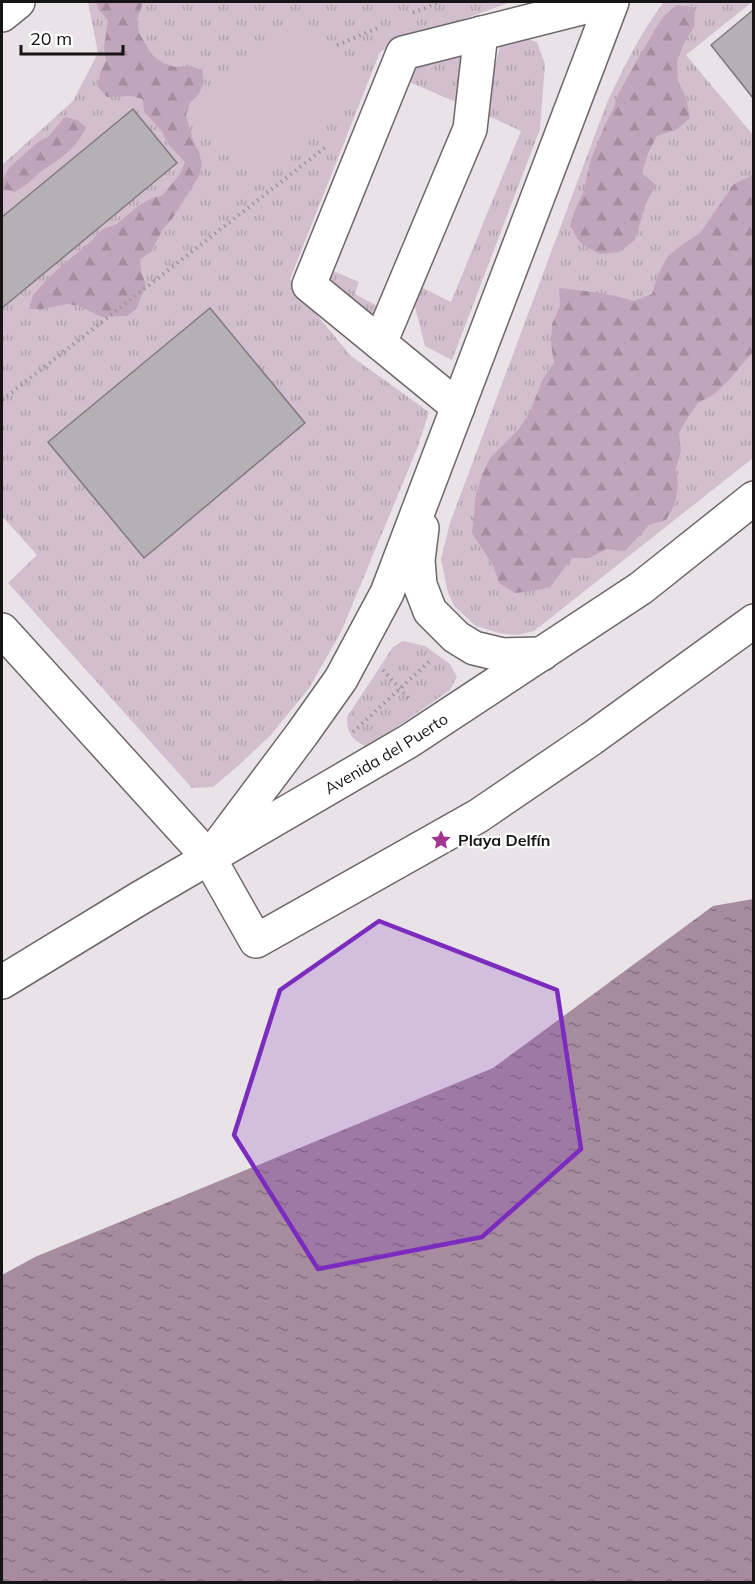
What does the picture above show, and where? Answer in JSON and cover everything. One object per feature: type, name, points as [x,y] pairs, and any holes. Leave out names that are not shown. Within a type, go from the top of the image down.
[{"type":"street","points":[[2,15],[18,2]]},
{"type":"street","points":[[458,407],[309,285],[403,53],[605,2]]},
{"type":"street","points":[[209,858],[341,679],[387,593],[612,2]]},
{"type":"street","points":[[380,343],[470,129],[480,33]]},
{"type":"street","points":[[432,474],[418,560],[420,585],[430,611],[456,637],[474,648],[503,655],[542,654]]},
{"type":"street","name":"Avenida del Puerto","points":[[2,982],[409,741],[641,588],[753,498]]},
{"type":"street","points":[[2,630],[209,858],[256,941],[478,816],[600,732],[753,621]]},
{"type":"path","points":[[2,400],[327,146]]},
{"type":"path","points":[[351,734],[456,637]]},
{"type":"path","points":[[360,645],[413,704]]},
{"type":"highlighted area","points":[[379,921],[557,990],[581,1149],[482,1237],[318,1269],[234,1135],[280,990]]},
{"type":"green space","points":[[88,2],[511,2],[380,52],[290,279],[296,290],[351,356],[429,412],[417,449],[341,632],[309,688],[271,735],[213,787],[192,788],[8,583],[37,555],[2,516],[2,165],[73,101],[98,53]]},
{"type":"green space","points":[[96,2],[143,2],[137,20],[139,33],[152,55],[163,63],[175,67],[189,66],[202,70],[204,82],[199,94],[190,103],[186,115],[202,165],[199,176],[172,219],[163,229],[151,252],[140,259],[146,285],[136,309],[127,316],[102,317],[79,306],[67,304],[29,309],[33,295],[62,265],[103,229],[117,224],[150,199],[163,195],[180,174],[185,162],[168,144],[162,131],[144,112],[143,99],[131,96],[107,97],[98,87],[100,73],[106,61],[104,48],[108,20],[99,10]]},
{"type":"green space","points":[[664,2],[752,2],[686,55],[753,135],[753,458],[534,631],[518,635],[499,633],[476,626],[455,607],[448,593],[441,559],[450,523],[606,105],[625,65]]},
{"type":"green space","points":[[677,5],[695,8],[694,27],[677,61],[678,81],[686,98],[690,118],[676,130],[657,136],[648,153],[642,173],[656,185],[646,203],[635,240],[619,252],[600,254],[583,245],[570,226],[583,193],[591,159],[618,94],[654,31],[664,16]]},
{"type":"green space","points":[[303,18],[357,84],[248,173],[195,107]]},
{"type":"green space","points":[[518,36],[537,42],[545,64],[540,129],[452,360],[425,346],[414,303],[423,288],[451,302],[521,131],[482,113],[500,47]]},
{"type":"green space","points":[[459,49],[469,70],[463,105],[400,78],[405,66]]},
{"type":"green space","points":[[65,117],[77,120],[86,127],[76,143],[15,192],[3,189],[3,178],[10,167],[38,142],[49,136]]},
{"type":"green space","points":[[753,175],[753,355],[751,354],[714,394],[698,403],[679,433],[681,451],[676,468],[678,486],[675,504],[666,520],[649,525],[625,551],[606,549],[589,558],[572,558],[550,587],[515,593],[499,583],[493,565],[472,533],[476,494],[490,458],[518,430],[529,414],[543,379],[554,363],[551,344],[552,324],[560,306],[559,288],[606,294],[634,301],[652,294],[658,274],[668,256],[700,233],[734,184]]},
{"type":"green space","points":[[331,270],[359,282],[355,294],[381,308],[372,321],[362,317],[328,275]]},
{"type":"green space","points":[[403,641],[425,646],[450,664],[457,677],[450,690],[375,742],[365,746],[356,741],[351,734],[347,717],[393,647]]},
{"type":"water","points":[[753,899],[753,1582],[2,1582],[2,1275],[35,1257],[493,1068],[713,906]]},
{"type":"building","points":[[753,10],[753,98],[711,45]]},
{"type":"building","points":[[133,109],[177,163],[2,308],[2,217]]},
{"type":"building","points":[[210,308],[305,423],[144,558],[48,442]]},
{"type":"place","name":"Playa Delfín","points":[[441,840]]}]
